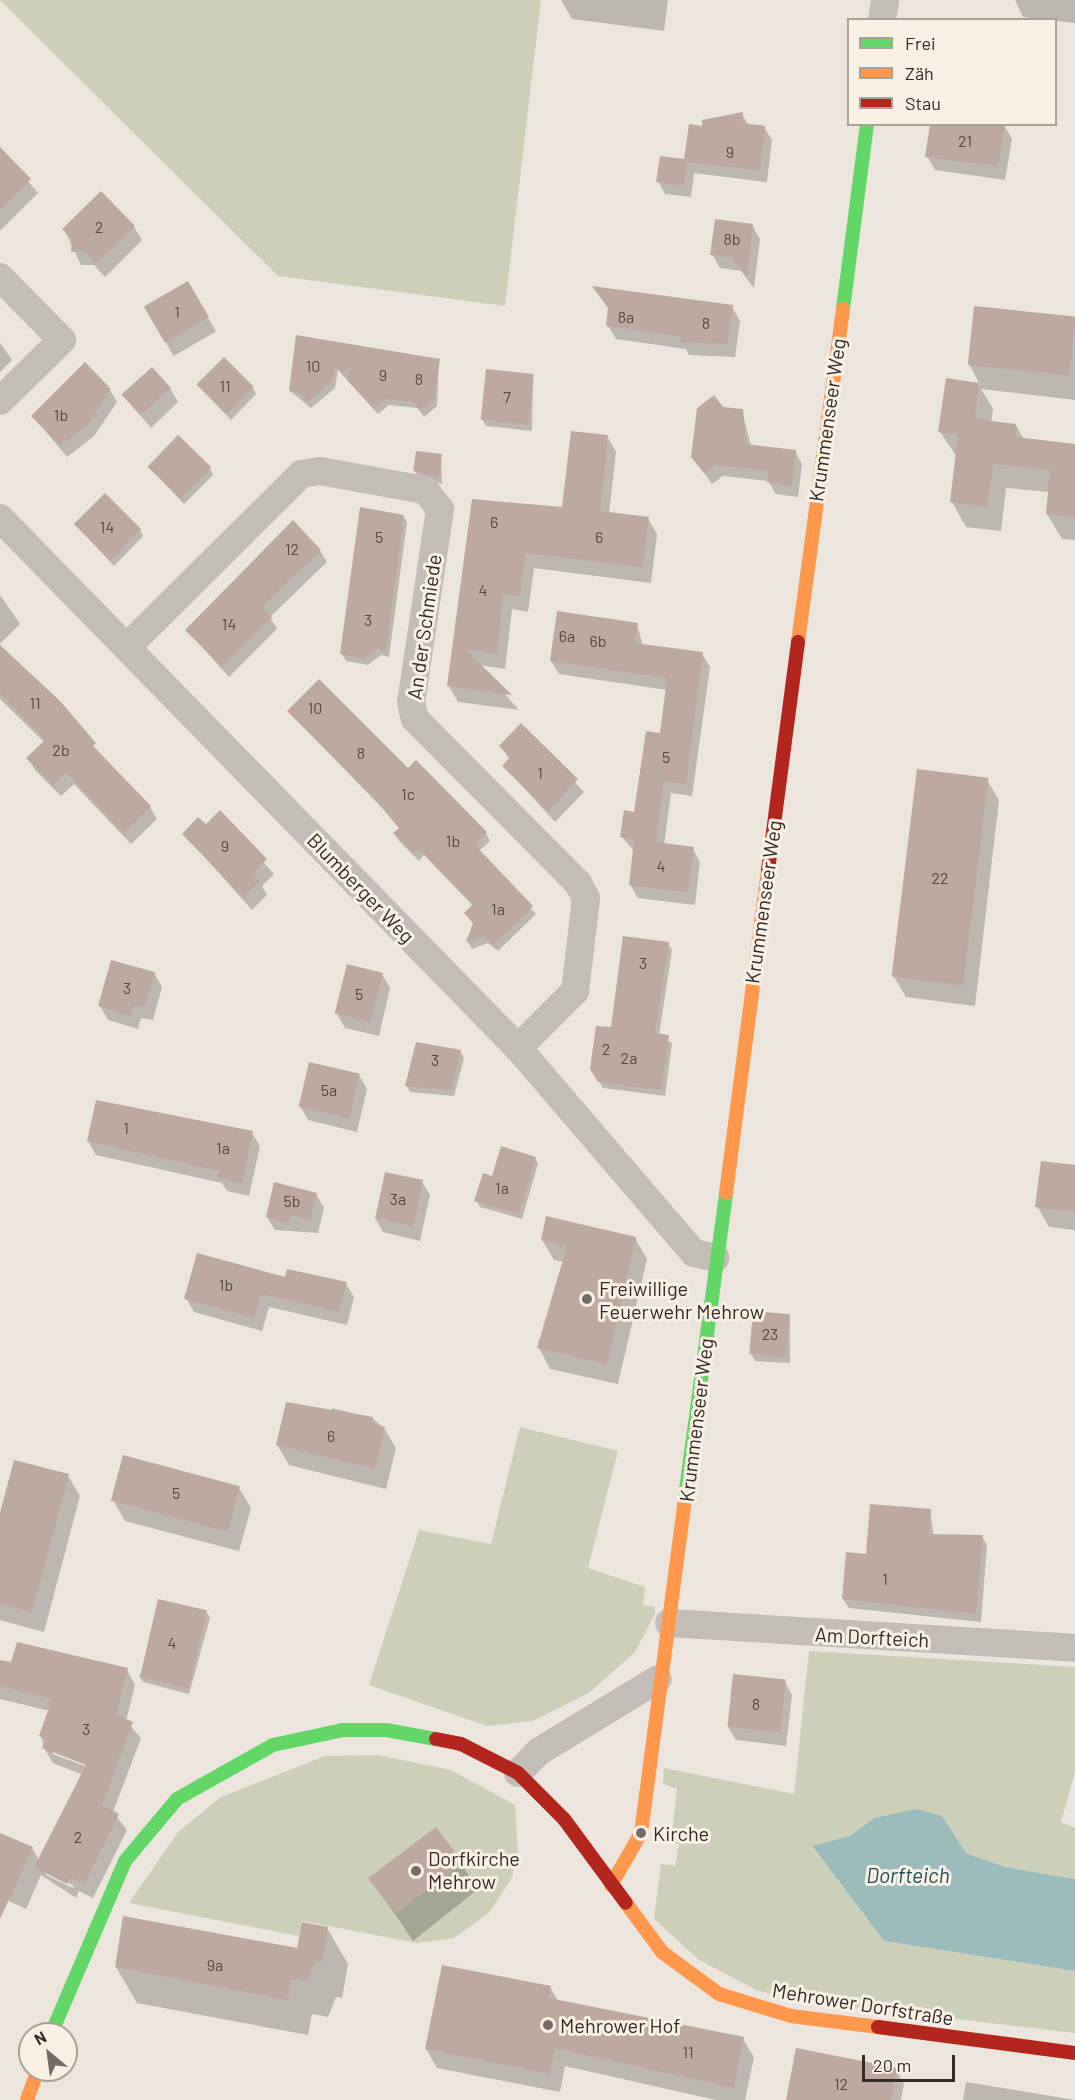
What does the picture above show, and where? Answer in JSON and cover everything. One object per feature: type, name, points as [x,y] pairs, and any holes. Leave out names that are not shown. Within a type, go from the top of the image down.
[{"type":"street","points":[[882,18],[885,0]]},
{"type":"street","name":"Krummenseer Weg","points":[[610,1885],[630,1861],[641,1833],[658,1679],[669,1623],[715,1258],[867,126]]},
{"type":"street","points":[[0,277],[62,340],[0,401]]},
{"type":"street","name":"An der Schmiede","points":[[127,648],[301,474],[320,471],[425,490],[440,509],[411,702],[415,719],[578,883],[586,898],[575,991],[518,1048]]},
{"type":"street","name":"Blumberger Weg","points":[[0,518],[518,1048],[694,1254],[715,1258]]},
{"type":"street","name":"Am Dorfteich","points":[[669,1623],[1075,1648]]},
{"type":"street","points":[[518,1773],[538,1752],[658,1679]]},
{"type":"street","name":"Mehrower Dorfstraße","points":[[56,2022],[95,1925],[134,1847],[177,1799],[228,1766],[303,1735],[386,1730],[461,1744],[518,1773],[564,1818],[610,1885],[662,1952],[719,1994],[790,2016],[1075,2053]]},
{"type":"street","points":[[27,2100],[34,2082]]},
{"type":"green space","points":[[0,0],[541,0],[505,306],[278,276]]},
{"type":"green space","points":[[520,1427],[618,1451],[588,1568],[645,1587],[643,1605],[655,1607],[655,1614],[635,1652],[589,1693],[533,1721],[487,1726],[369,1685],[419,1530],[491,1544]]},
{"type":"green space","points":[[809,1651],[1075,1667],[1075,1772],[1061,1822],[1075,1828],[1075,1879],[1005,1867],[966,1853],[942,1816],[874,1818],[850,1836],[812,1847],[884,1941],[1075,1971],[1075,2033],[793,2000],[756,1990],[699,1960],[654,1919],[661,1864],[675,1866],[679,1844],[671,1842],[677,1789],[663,1784],[664,1768],[794,1794]]},
{"type":"green space","points":[[378,1755],[451,1770],[515,1805],[518,1855],[512,1877],[490,1912],[454,1938],[417,1943],[302,1921],[299,1936],[129,1903],[178,1832],[221,1797],[325,1756]]},
{"type":"water","name":"Dorfteich","points":[[917,1809],[942,1816],[966,1853],[1005,1867],[1075,1879],[1075,1971],[884,1941],[812,1846],[850,1836],[874,1818]]},
{"type":"building","points":[[743,112],[742,123],[765,126],[760,170],[687,162],[684,186],[656,182],[660,156],[684,159],[689,124],[702,126],[702,120]]},
{"type":"building","points":[[930,126],[1005,126],[998,166],[925,157]]},
{"type":"building","points":[[0,147],[31,179],[0,210]]},
{"type":"building","points":[[101,191],[135,226],[96,264],[85,252],[71,252],[72,239],[62,229]]},
{"type":"building","points":[[715,219],[753,224],[747,277],[731,257],[710,255]]},
{"type":"building","points":[[188,281],[209,317],[165,343],[144,306]]},
{"type":"building","points":[[592,286],[733,305],[727,344],[680,342],[681,336],[606,326],[608,308]]},
{"type":"building","points":[[974,306],[1075,317],[1069,375],[968,365]]},
{"type":"building","points":[[296,335],[440,359],[434,400],[420,411],[413,402],[385,399],[374,409],[347,380],[349,368],[342,373],[335,365],[332,381],[307,402],[300,393],[289,391]]},
{"type":"building","points":[[224,357],[254,387],[226,414],[196,385]]},
{"type":"building","points":[[85,362],[111,389],[88,424],[60,446],[31,416]]},
{"type":"building","points":[[152,367],[171,388],[140,415],[122,394]]},
{"type":"building","points":[[486,369],[534,374],[528,425],[481,420]]},
{"type":"building","points":[[946,378],[979,383],[975,419],[1016,424],[1015,437],[1075,444],[1075,517],[1046,514],[1050,469],[993,464],[987,507],[950,502],[958,435],[938,432]]},
{"type":"building","points":[[714,395],[723,407],[743,409],[746,444],[796,450],[792,486],[767,482],[769,471],[716,465],[704,473],[691,457],[697,408]]},
{"type":"building","points":[[571,431],[608,435],[600,511],[649,517],[643,567],[525,553],[520,596],[503,594],[497,654],[465,649],[512,695],[447,686],[472,499],[562,507]]},
{"type":"building","points":[[178,435],[211,467],[181,499],[147,467]]},
{"type":"building","points":[[416,451],[442,454],[439,478],[413,471]]},
{"type":"building","points":[[105,493],[141,529],[110,560],[74,524]]},
{"type":"building","points":[[360,507],[404,515],[386,651],[377,649],[364,659],[340,654]]},
{"type":"building","points":[[293,520],[321,550],[262,607],[272,617],[222,667],[185,630]]},
{"type":"building","points":[[557,611],[638,623],[634,643],[703,652],[686,784],[664,781],[656,842],[694,847],[688,892],[629,885],[634,840],[620,837],[624,810],[634,812],[646,731],[660,733],[667,678],[550,661]]},
{"type":"building","points":[[0,645],[61,702],[96,743],[93,746],[151,806],[124,833],[66,772],[53,785],[26,758],[45,740],[0,693]]},
{"type":"building","points":[[319,679],[408,768],[416,760],[487,832],[475,845],[533,906],[493,945],[483,936],[466,942],[473,923],[464,913],[473,904],[419,849],[414,854],[393,833],[399,828],[376,800],[287,711]]},
{"type":"building","points":[[521,723],[578,779],[548,811],[502,766],[510,757],[499,746]]},
{"type":"building","points":[[917,769],[988,778],[963,985],[892,976]]},
{"type":"building","points":[[220,810],[267,859],[253,873],[260,881],[243,897],[182,834],[198,817],[206,824]]},
{"type":"building","points":[[623,936],[669,942],[655,1033],[669,1035],[661,1090],[598,1082],[590,1069],[596,1026],[611,1027]]},
{"type":"building","points":[[111,960],[155,972],[145,1007],[134,1005],[131,1016],[98,1006]]},
{"type":"building","points":[[347,964],[383,973],[371,1022],[335,1013]]},
{"type":"building","points":[[416,1042],[461,1050],[451,1090],[405,1086]]},
{"type":"building","points":[[309,1062],[360,1074],[349,1119],[299,1107]]},
{"type":"building","points":[[96,1100],[253,1131],[242,1183],[218,1178],[219,1171],[87,1141]]},
{"type":"building","points":[[501,1146],[536,1157],[519,1214],[474,1201],[483,1173],[492,1176]]},
{"type":"building","points":[[1041,1161],[1075,1165],[1075,1211],[1035,1207]]},
{"type":"building","points":[[385,1172],[423,1180],[413,1226],[375,1218]]},
{"type":"building","points":[[274,1182],[317,1193],[310,1220],[291,1215],[289,1223],[266,1217]]},
{"type":"building","points":[[546,1216],[636,1237],[607,1364],[537,1348],[567,1246],[541,1240]]},
{"type":"building","points":[[197,1253],[285,1277],[287,1269],[347,1282],[339,1312],[261,1294],[255,1318],[184,1299]]},
{"type":"building","points":[[753,1311],[790,1314],[786,1357],[749,1354]]},
{"type":"building","points":[[286,1402],[373,1417],[372,1423],[385,1427],[375,1469],[276,1445]]},
{"type":"building","points":[[123,1455],[240,1486],[228,1532],[111,1500]]},
{"type":"building","points":[[14,1460],[69,1474],[32,1612],[0,1604],[0,1513]]},
{"type":"building","points":[[870,1504],[931,1509],[929,1534],[983,1535],[976,1614],[842,1599],[846,1552],[866,1554]]},
{"type":"building","points":[[158,1599],[207,1610],[189,1688],[140,1677]]},
{"type":"building","points":[[17,1642],[128,1668],[116,1715],[133,1722],[102,1805],[119,1814],[84,1884],[71,1877],[67,1884],[34,1867],[86,1765],[42,1748],[46,1739],[39,1736],[52,1699],[0,1686],[0,1660],[11,1662]]},
{"type":"building","points":[[733,1674],[786,1680],[780,1732],[727,1727]]},
{"type":"building","name":"Dorfkirche Mehrow","points":[[436,1827],[463,1863],[395,1914],[368,1878]]},
{"type":"building","points":[[0,1833],[33,1847],[0,1919]]},
{"type":"building","points":[[123,1916],[297,1948],[302,1922],[328,1927],[322,1962],[316,1961],[307,1981],[291,1979],[288,2000],[115,1967]]},
{"type":"building","points":[[442,1965],[551,1986],[549,1998],[744,2037],[734,2088],[555,2048],[550,2074],[425,2049]]},
{"type":"building","points":[[796,2048],[897,2068],[891,2100],[786,2100]]},
{"type":"traffic: fast","points":[[843,309],[867,126]]},
{"type":"traffic: fast","points":[[684,1505],[726,1193]]},
{"type":"traffic: fast","points":[[56,2022],[125,1861],[177,1799],[273,1745],[343,1730],[386,1730],[436,1739]]},
{"type":"traffic: slow","points":[[798,642],[843,309]]},
{"type":"traffic: slow","points":[[726,1193],[768,870]]},
{"type":"traffic: slow","points":[[611,1885],[641,1833],[684,1505]]},
{"type":"traffic: slow","points":[[626,1903],[662,1952],[719,1994],[791,2016],[878,2027]]},
{"type":"traffic: slow","points":[[27,2100],[34,2082]]},
{"type":"traffic: jam","points":[[768,870],[798,642]]},
{"type":"traffic: jam","points":[[436,1739],[461,1744],[518,1773],[564,1819],[626,1903]]},
{"type":"traffic: jam","points":[[878,2027],[1075,2053]]},
{"type":"place","name":"Freiwillige Feuerwehr Mehrow","points":[[587,1299]]},
{"type":"place","name":"Kirche","points":[[641,1833]]},
{"type":"place","name":"Dorfkirche Mehrow","points":[[416,1871]]},
{"type":"place","name":"Mehrower Hof","points":[[548,2025]]}]
